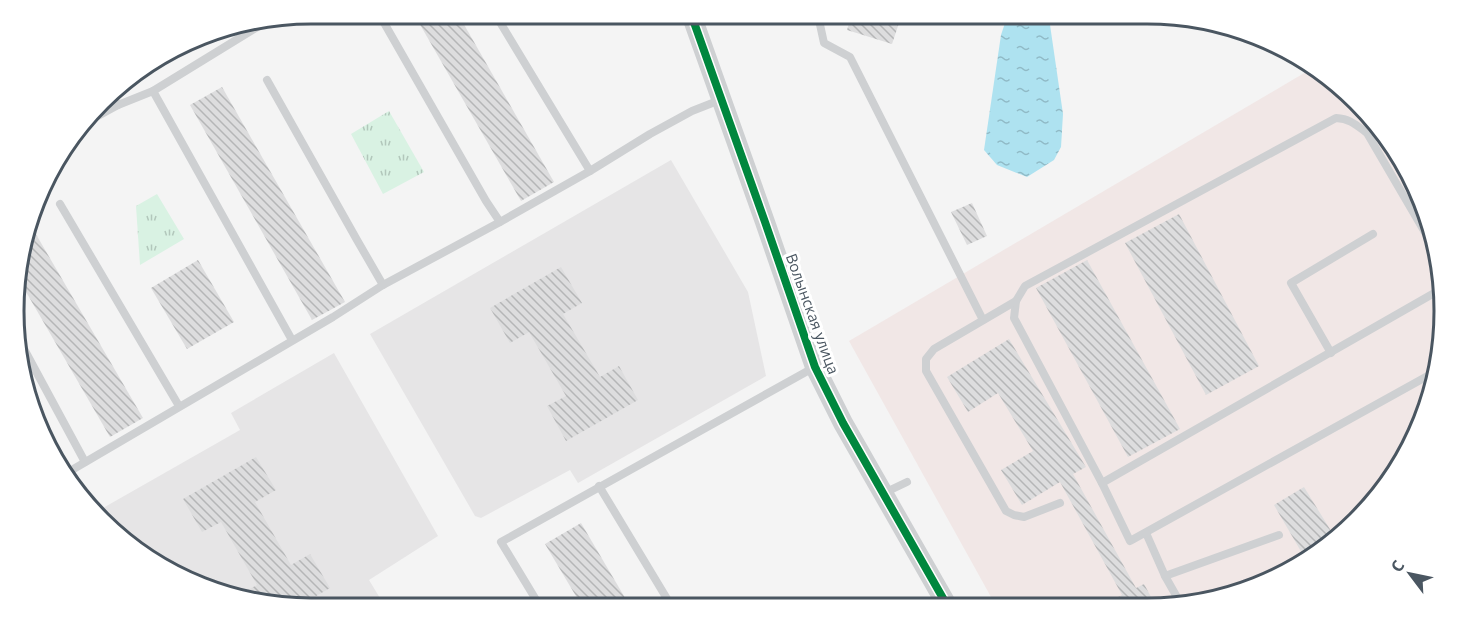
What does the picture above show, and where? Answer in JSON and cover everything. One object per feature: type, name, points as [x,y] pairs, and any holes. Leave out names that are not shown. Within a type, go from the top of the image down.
[{"type":"street","name":"Волынская улица","points":[[695,24],[814,367],[843,423],[943,598]]},
{"type":"lane","points":[[385,24],[500,222]]},
{"type":"lane","points":[[501,24],[590,171]]},
{"type":"lane","points":[[820,24],[824,43],[850,57],[983,320]]},
{"type":"lane","points":[[103,113],[153,91],[251,31]]},
{"type":"lane","points":[[267,80],[383,285]]},
{"type":"lane","points":[[153,91],[292,340]]},
{"type":"lane","points":[[72,470],[333,317],[383,285],[500,222],[650,134],[722,100]]},
{"type":"lane","points":[[116,101],[118,105]]},
{"type":"lane","points":[[1421,225],[1367,133],[1353,122],[1336,118],[1025,286],[1016,302],[1014,318],[1102,483],[1130,541],[1426,377]]},
{"type":"lane","points":[[60,204],[179,406]]},
{"type":"lane","points":[[1331,352],[1291,283],[1373,234]]},
{"type":"lane","points":[[1102,483],[1433,294]]},
{"type":"lane","points":[[1016,302],[934,349],[926,359],[926,371],[1006,511],[1024,517],[1060,503]]},
{"type":"lane","points":[[28,358],[85,462]]},
{"type":"lane","points":[[535,598],[501,542],[814,367]]},
{"type":"lane","points":[[883,494],[907,482]]},
{"type":"lane","points":[[599,486],[666,598]]},
{"type":"lane","points":[[1146,533],[1177,596]]},
{"type":"lane","points":[[1166,576],[1279,535]]},
{"type":"shaded area","points":[[1306,72],[1350,108],[1375,136],[1396,168],[1419,219],[1432,274],[1434,311],[1432,348],[1424,385],[1404,438],[1375,486],[1336,527],[1290,560],[1239,583],[1184,596],[992,598],[849,341]]},
{"type":"shaded area","points":[[671,160],[748,292],[766,376],[578,483],[570,470],[481,518],[475,516],[370,334]]},
{"type":"shaded area","points":[[334,353],[438,536],[369,580],[380,598],[274,596],[219,583],[167,560],[136,539],[103,508],[240,430],[231,413]]},
{"type":"green space","points":[[389,111],[424,172],[383,194],[351,134]]},
{"type":"green space","points":[[157,194],[184,239],[140,265],[136,206]]},
{"type":"water","points":[[1005,24],[1050,24],[1063,114],[1061,147],[1054,160],[1027,177],[997,165],[984,150],[1001,35]]},
{"type":"building","points":[[420,24],[464,24],[554,182],[521,201]]},
{"type":"building","points":[[849,24],[899,24],[892,44],[847,30]]},
{"type":"building","points":[[222,87],[345,302],[312,320],[190,105]]},
{"type":"building","points":[[972,203],[987,236],[967,245],[951,212]]},
{"type":"building","points":[[1179,214],[1259,366],[1206,395],[1125,243]]},
{"type":"building","points":[[35,233],[143,418],[110,437],[25,290],[26,274]]},
{"type":"building","points":[[198,260],[234,322],[187,349],[151,288]]},
{"type":"building","points":[[1087,260],[1180,429],[1128,457],[1036,288]]},
{"type":"building","points":[[561,267],[582,303],[563,314],[600,377],[619,366],[638,400],[566,441],[547,406],[566,396],[529,332],[510,343],[490,308]]},
{"type":"building","points":[[1009,339],[1086,467],[1073,474],[1136,588],[1144,584],[1152,598],[1116,598],[1122,595],[1060,482],[1022,505],[1001,470],[1033,451],[998,393],[968,412],[947,377]]},
{"type":"building","points":[[256,457],[276,490],[255,502],[291,565],[310,554],[330,588],[313,598],[274,596],[247,590],[257,585],[221,522],[202,532],[183,499]]},
{"type":"building","points":[[1304,487],[1331,531],[1302,553],[1274,505]]},
{"type":"building","points":[[581,523],[625,598],[577,598],[545,544]]},
{"type":"cycle path","points":[[695,24],[815,367],[843,423],[943,598]]}]
